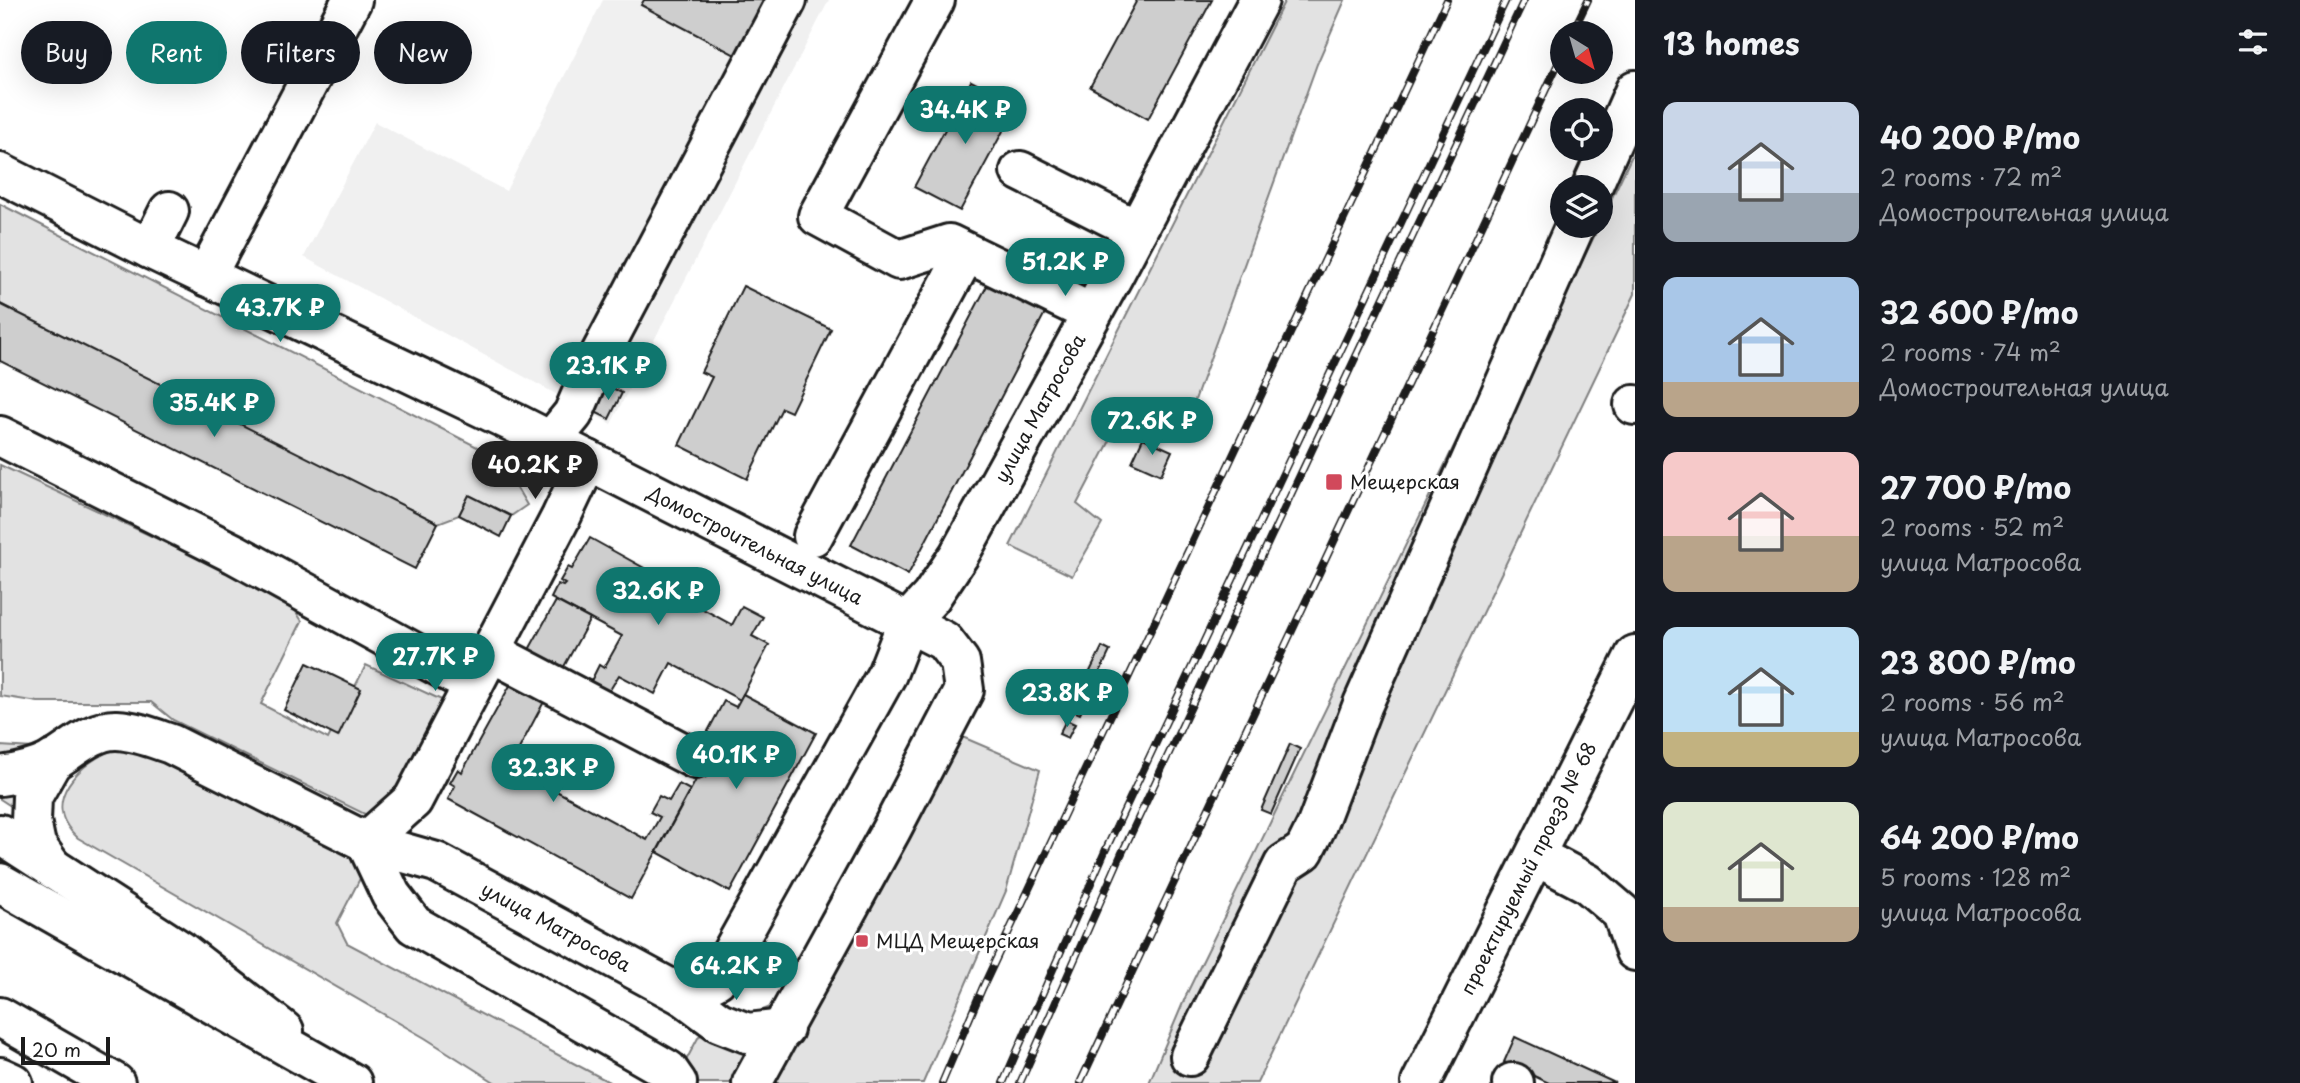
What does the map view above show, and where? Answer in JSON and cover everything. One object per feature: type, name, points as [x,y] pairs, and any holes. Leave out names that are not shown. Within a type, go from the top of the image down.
[{"type":"main road","points":[[206,276],[352,0]]},
{"type":"main road","points":[[550,442],[573,414],[592,370],[787,0]]},
{"type":"main road","points":[[935,0],[818,216],[899,260],[949,244],[1091,313]]},
{"type":"main road","name":"улица Матросова","points":[[0,776],[18,774],[53,760],[88,739],[114,730],[145,735],[170,744],[366,842],[436,862],[684,996],[717,979],[887,674],[907,623],[931,597],[959,555],[1137,230],[1166,151],[1259,0]]},
{"type":"main road","points":[[1597,175],[1635,90]]},
{"type":"main road","points":[[1020,171],[1137,230]]},
{"type":"main road","name":"Домостроительная улица","points":[[0,173],[150,249],[588,460],[907,623]]},
{"type":"main road","points":[[150,249],[169,211]]},
{"type":"main road","points":[[1190,1056],[1284,864],[1304,851],[1316,827],[1363,704],[1570,238]]},
{"type":"main road","points":[[813,536],[966,253]]},
{"type":"main road","points":[[0,436],[235,554],[453,674],[482,667],[695,759]]},
{"type":"main road","points":[[588,460],[413,800],[366,842],[391,895],[414,925],[668,1070],[677,1083]]},
{"type":"main road","points":[[752,1083],[964,690],[960,662],[944,641],[907,623]]},
{"type":"main road","name":"проектируемый проезд № 68","points":[[1421,1083],[1635,655]]},
{"type":"main road","points":[[53,760],[32,797],[31,821],[36,845],[53,869]]},
{"type":"main road","points":[[0,834],[181,951],[352,1083]]},
{"type":"main road","points":[[1536,856],[1587,883],[1622,913],[1635,951]]},
{"type":"main road","points":[[0,883],[352,1083]]},
{"type":"main road","points":[[684,996],[719,1022],[747,1033],[783,1029]]},
{"type":"main road","points":[[0,1017],[110,1080]]},
{"type":"main road","points":[[0,1077],[13,1083]]},
{"type":"shaded area","points":[[603,0],[829,0],[611,424],[304,257],[375,122],[506,191]]},
{"type":"shaded area","points":[[1285,0],[1345,0],[1317,64],[1183,433],[1127,408],[1077,504],[1102,524],[1072,576],[1010,546]]},
{"type":"shaded area","points":[[1635,149],[1635,294],[1257,1083],[1149,1083],[1188,991],[1535,280],[1576,274],[1593,238],[1613,238],[1613,196]]},
{"type":"shaded area","points":[[0,204],[499,458],[527,505],[511,516],[469,495],[459,515],[438,523],[0,304]]},
{"type":"shaded area","points":[[0,465],[247,581],[285,595],[302,621],[261,704],[328,739],[366,665],[446,702],[385,824],[173,720],[151,702],[38,702],[0,696]]},
{"type":"shaded area","points":[[946,730],[1040,770],[1006,891],[923,1083],[674,1083],[699,1036],[785,1001]]},
{"type":"shaded area","points":[[0,746],[49,749],[20,812],[0,799]]},
{"type":"shaded area","points":[[117,748],[154,758],[367,865],[337,923],[347,943],[611,1083],[496,1083],[425,1038],[78,838],[66,824],[62,811],[63,797],[69,784],[90,762]]},
{"type":"building","points":[[644,0],[764,0],[735,55],[641,5]]},
{"type":"building","points":[[1137,0],[1212,0],[1148,119],[1090,87]]},
{"type":"building","points":[[971,81],[1017,105],[960,211],[914,187]]},
{"type":"building","points":[[990,280],[1047,309],[908,575],[851,545]]},
{"type":"building","points":[[743,286],[831,329],[791,412],[782,408],[747,479],[679,445],[712,377],[701,372]]},
{"type":"building","points":[[0,304],[438,523],[415,569],[0,361]]},
{"type":"building","points":[[607,385],[622,393],[609,419],[593,411]]},
{"type":"building","points":[[1143,438],[1172,451],[1161,475],[1132,462]]},
{"type":"building","points":[[469,495],[511,516],[501,537],[459,515]]},
{"type":"building","points":[[590,538],[644,568],[641,575],[732,625],[742,606],[763,617],[752,636],[769,645],[740,700],[671,663],[655,694],[619,675],[607,695],[589,685],[599,665],[604,668],[622,636],[551,598],[558,584],[565,584],[560,581],[568,567],[572,569]]},
{"type":"building","points":[[556,601],[590,619],[560,674],[526,655]]},
{"type":"building","points":[[1102,647],[1110,651],[1080,714],[1071,710]]},
{"type":"building","points":[[307,663],[361,689],[338,737],[284,710]]},
{"type":"building","points":[[513,680],[546,698],[510,766],[647,840],[660,817],[650,812],[659,796],[669,801],[679,784],[690,790],[631,899],[448,799],[455,786],[450,783],[458,769],[462,772]]},
{"type":"building","points":[[743,694],[816,733],[730,892],[657,852],[718,739],[707,733],[724,701],[736,707]]},
{"type":"building","points":[[1066,720],[1075,724],[1068,738],[1059,734]]},
{"type":"building","points":[[1290,744],[1300,749],[1271,814],[1261,810]]},
{"type":"building","points":[[1515,1037],[1615,1083],[1549,1083],[1504,1062]]},
{"type":"railway","points":[[942,1083],[982,989],[1447,0]]},
{"type":"railway","points":[[1003,1083],[1106,849],[1506,0]]},
{"type":"railway","points":[[1020,1083],[1121,855],[1524,0]]},
{"type":"railway","points":[[1578,21],[1588,0]]},
{"type":"railway","points":[[1080,1083],[1550,81]]},
{"type":"place","name":"Мещерская","points":[[1334,482]]},
{"type":"place","name":"МЦД Мещерская","points":[[862,941]]}]
